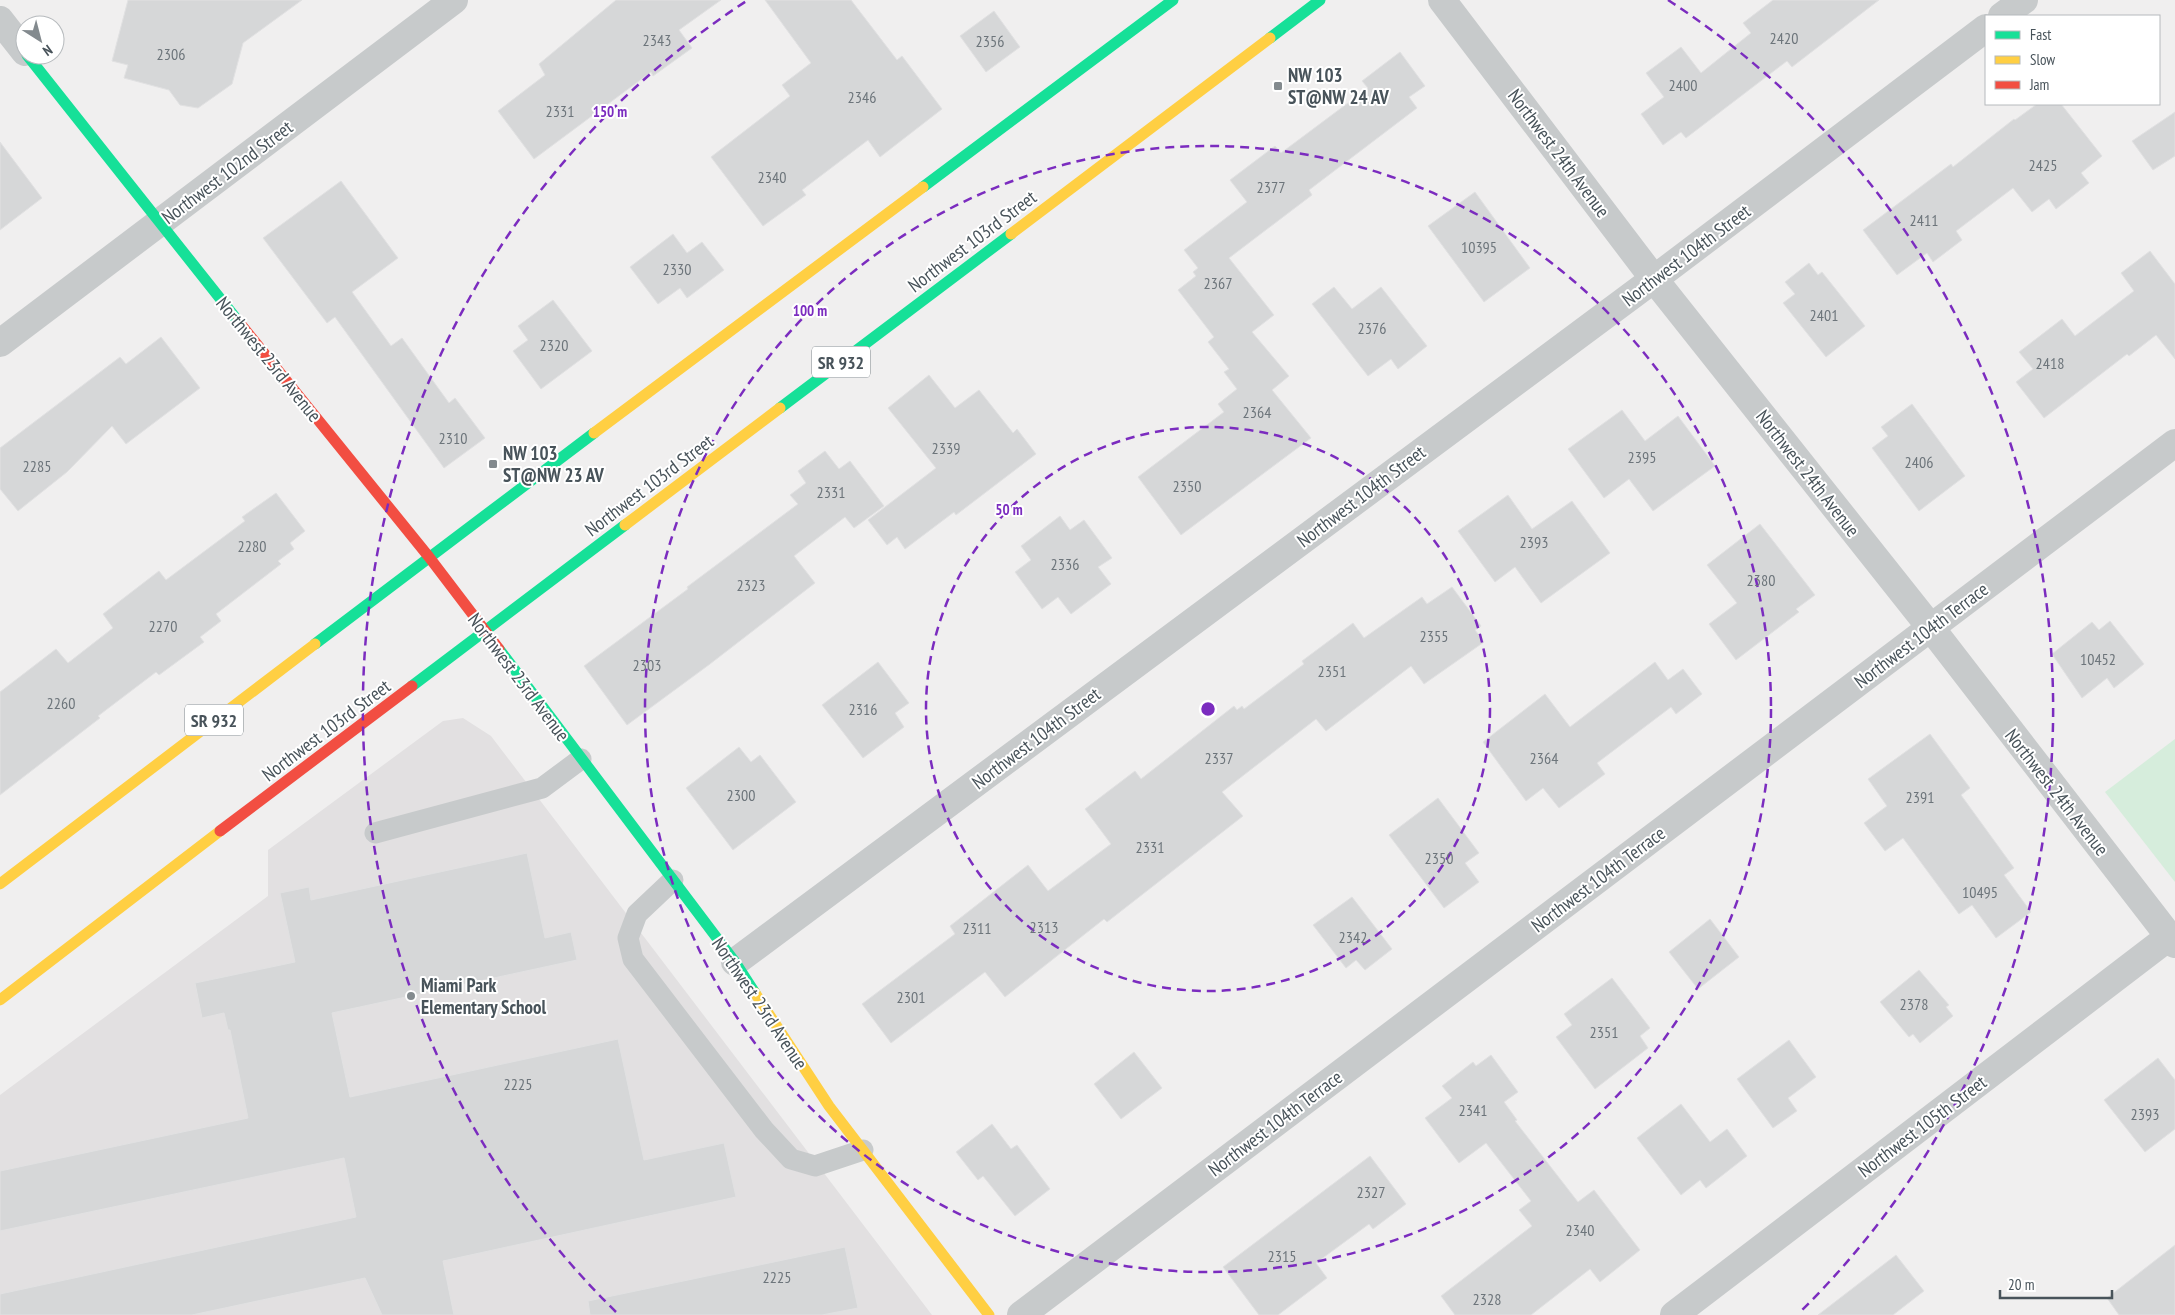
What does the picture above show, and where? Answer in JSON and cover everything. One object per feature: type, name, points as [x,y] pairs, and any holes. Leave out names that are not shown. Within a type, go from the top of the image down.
[{"type":"main road","name":"SR 932","points":[[0,884],[429,557],[1173,0]]},
{"type":"main road","name":"Northwest 103rd Street","points":[[0,1000],[1320,0]]},
{"type":"main road","name":"Northwest 23rd Avenue","points":[[35,65],[159,223],[429,557],[735,962],[829,1106],[989,1315]]},
{"type":"street","name":"Northwest 102nd Street","points":[[0,343],[454,0]]},
{"type":"street","name":"Northwest 24th Avenue","points":[[1442,0],[1654,279],[1930,628],[2172,940]]},
{"type":"street","points":[[2003,15],[2024,0]]},
{"type":"street","name":"Northwest 23rd Avenue","points":[[0,20],[15,40]]},
{"type":"street","name":"Northwest 104th Street","points":[[735,962],[1654,279],[1985,29]]},
{"type":"street","name":"Northwest 104th Terrace","points":[[1020,1315],[2175,443]]},
{"type":"street","name":"Northwest 105th Street","points":[[1674,1315],[2172,940]]},
{"type":"lane","points":[[375,833],[542,788],[581,759]]},
{"type":"lane","points":[[673,880],[638,914],[628,938],[633,959],[764,1130],[791,1159],[815,1166],[863,1150]]},
{"type":"shaded area","name":"Miami Park Elementary School","points":[[463,718],[491,736],[932,1315],[0,1315],[0,1095],[268,896],[268,850],[443,721]]},
{"type":"green space","points":[[2175,739],[2175,882],[2105,792]]},
{"type":"building","points":[[128,0],[302,0],[243,43],[232,84],[198,108],[180,105],[169,90],[124,78],[128,65],[112,61]]},
{"type":"building","points":[[616,0],[721,0],[679,30],[692,48],[653,76],[651,72],[534,159],[498,111],[545,75],[539,64]]},
{"type":"building","points":[[765,0],[851,0],[897,60],[902,56],[942,109],[880,157],[868,140],[802,190],[806,195],[763,226],[711,157],[790,96],[782,85],[811,63]]},
{"type":"building","points":[[1773,0],[1879,0],[1792,67],[1787,61],[1686,138],[1681,132],[1663,145],[1641,114],[1664,97],[1646,73],[1681,47],[1701,73],[1751,33],[1743,23]]},
{"type":"building","points":[[994,11],[1020,47],[986,72],[960,36]]},
{"type":"building","points":[[1400,52],[1425,86],[1409,97],[1417,108],[1309,190],[1312,195],[1229,258],[1274,315],[1252,332],[1289,376],[1272,390],[1311,438],[1181,535],[1138,477],[1224,412],[1218,404],[1237,389],[1224,372],[1229,369],[1208,342],[1214,337],[1178,290],[1196,276],[1193,272],[1198,268],[1184,250],[1247,202],[1230,180],[1275,146],[1281,153],[1368,88],[1362,81]]},
{"type":"building","points":[[2036,105],[2062,105],[2102,156],[2081,173],[2089,183],[2056,209],[2049,199],[2032,212],[2013,188],[1956,231],[1962,240],[1933,262],[1927,253],[1897,275],[1863,230],[1951,164],[1953,167]]},
{"type":"building","points":[[2175,112],[2175,156],[2153,170],[2132,141]]},
{"type":"building","points":[[0,142],[42,198],[0,230]]},
{"type":"building","points":[[341,181],[398,258],[352,292],[391,346],[402,338],[449,403],[455,398],[485,438],[444,468],[335,317],[327,323],[263,238]]},
{"type":"building","points":[[1475,192],[1530,268],[1484,302],[1428,226]]},
{"type":"building","points":[[673,234],[687,253],[702,242],[724,270],[687,298],[680,288],[658,304],[630,267]]},
{"type":"building","points":[[2150,251],[2175,284],[2175,359],[2156,335],[2129,356],[2127,354],[2044,418],[2016,382],[2033,369],[2019,352],[2062,319],[2075,336],[2134,291],[2121,273]]},
{"type":"building","points":[[1809,263],[1818,275],[1822,272],[1865,326],[1826,357],[1783,303],[1795,294],[1785,282]]},
{"type":"building","points":[[1334,287],[1352,309],[1381,287],[1427,346],[1398,369],[1391,359],[1368,376],[1312,304]]},
{"type":"building","points":[[553,300],[592,351],[541,389],[513,351],[528,340],[518,326]]},
{"type":"building","points":[[161,337],[200,388],[126,444],[112,426],[67,472],[18,511],[0,489],[0,448],[120,357],[126,364]]},
{"type":"building","points":[[929,375],[955,408],[979,390],[1013,433],[1017,429],[1036,454],[956,515],[954,512],[905,549],[897,537],[887,545],[868,520],[936,468],[888,408]]},
{"type":"building","points":[[1912,404],[1965,476],[1919,511],[1872,448],[1888,436],[1881,427]]},
{"type":"building","points":[[1622,410],[1645,441],[1678,416],[1715,466],[1653,511],[1629,479],[1604,498],[1568,449]]},
{"type":"building","points":[[825,451],[839,469],[850,461],[884,506],[854,528],[845,517],[794,556],[815,583],[627,725],[584,666],[798,504],[790,495],[806,483],[798,471]]},
{"type":"building","points":[[276,493],[305,531],[290,543],[294,549],[278,561],[281,564],[216,614],[221,621],[200,637],[204,642],[159,675],[156,672],[0,795],[0,692],[56,649],[68,663],[113,628],[103,614],[159,571],[166,580],[245,521],[242,517]]},
{"type":"building","points":[[1508,495],[1532,529],[1572,501],[1610,553],[1541,603],[1515,567],[1495,582],[1458,531]]},
{"type":"building","points":[[1060,516],[1070,530],[1084,520],[1112,558],[1098,567],[1111,584],[1071,614],[1058,597],[1042,609],[1015,572],[1031,560],[1021,546]]},
{"type":"building","points":[[1760,524],[1815,595],[1796,609],[1799,612],[1736,660],[1709,624],[1737,603],[1707,565]]},
{"type":"building","points":[[1452,587],[1481,626],[1475,630],[1484,642],[1424,684],[1411,666],[1326,731],[1316,719],[1222,792],[1243,816],[1107,922],[1104,919],[1005,997],[985,972],[891,1043],[862,1004],[955,934],[950,926],[1028,865],[1048,891],[1111,844],[1085,809],[1135,771],[1141,779],[1234,706],[1237,710],[1242,706],[1244,709],[1304,664],[1302,661],[1353,623],[1364,638],[1422,597],[1427,604]]},
{"type":"building","points":[[2110,621],[2144,664],[2114,688],[2107,678],[2082,698],[2052,654],[2092,622],[2099,630]]},
{"type":"building","points":[[878,662],[909,703],[895,713],[904,727],[863,758],[822,705]]},
{"type":"building","points":[[1655,662],[1668,680],[1683,669],[1702,694],[1676,714],[1671,707],[1597,763],[1605,774],[1559,808],[1543,788],[1526,801],[1483,742],[1545,694],[1570,727]]},
{"type":"building","points":[[1930,734],[1970,788],[1961,795],[2014,868],[2004,875],[2031,912],[1996,938],[1972,905],[1959,914],[1903,838],[1885,851],[1864,823],[1887,806],[1868,779]]},
{"type":"building","points":[[739,747],[751,762],[760,755],[796,802],[733,850],[686,788]]},
{"type":"building","points":[[1438,798],[1479,853],[1465,863],[1479,882],[1444,908],[1389,835]]},
{"type":"building","points":[[527,853],[545,938],[571,932],[577,960],[332,1013],[350,1097],[618,1039],[644,1160],[724,1143],[736,1197],[443,1261],[454,1315],[382,1315],[365,1278],[192,1315],[0,1315],[0,1294],[356,1217],[344,1158],[0,1231],[0,1171],[248,1118],[230,1030],[228,1030],[224,1013],[202,1018],[195,983],[295,962],[280,893],[309,887],[311,900]]},
{"type":"building","points":[[1352,897],[1392,949],[1365,970],[1356,960],[1346,968],[1313,925]]},
{"type":"building","points":[[1710,919],[1739,957],[1698,989],[1669,952]]},
{"type":"building","points":[[1919,970],[1949,1005],[1946,1007],[1953,1016],[1920,1043],[1913,1034],[1909,1037],[1880,1002]]},
{"type":"building","points":[[1612,978],[1650,1028],[1640,1036],[1648,1048],[1595,1089],[1556,1037],[1572,1025],[1564,1014]]},
{"type":"building","points":[[1789,1040],[1816,1077],[1788,1098],[1797,1111],[1773,1128],[1737,1079]]},
{"type":"building","points":[[1134,1052],[1162,1088],[1121,1119],[1094,1084]]},
{"type":"building","points":[[1491,1055],[1518,1092],[1504,1102],[1517,1120],[1515,1121],[1578,1202],[1594,1190],[1640,1250],[1600,1282],[1590,1269],[1531,1315],[1455,1315],[1441,1296],[1532,1226],[1519,1210],[1531,1201],[1486,1143],[1459,1163],[1425,1118],[1452,1098],[1442,1086],[1473,1062],[1476,1066]]},
{"type":"building","points":[[2158,1058],[2175,1080],[2175,1129],[2145,1152],[2104,1100]]},
{"type":"building","points":[[1681,1104],[1710,1142],[1727,1129],[1747,1156],[1706,1188],[1700,1180],[1681,1195],[1637,1138]]},
{"type":"building","points":[[992,1124],[1011,1149],[1017,1145],[1050,1189],[1015,1216],[983,1176],[978,1180],[956,1152]]},
{"type":"building","points":[[1370,1156],[1406,1204],[1373,1229],[1369,1224],[1316,1263],[1327,1278],[1278,1315],[1259,1315],[1223,1267]]},
{"type":"building","points":[[2175,1245],[2175,1315],[2119,1315],[2107,1298]]},
{"type":"building","points":[[845,1247],[858,1308],[822,1315],[590,1315],[588,1301]]},
{"type":"building","points":[[1896,1255],[1924,1291],[1893,1315],[1818,1315]]},
{"type":"traffic: fast","points":[[923,187],[1173,0]]},
{"type":"traffic: fast","points":[[1270,38],[1320,0]]},
{"type":"traffic: fast","points":[[35,65],[238,321]]},
{"type":"traffic: fast","points":[[780,408],[1011,234]]},
{"type":"traffic: fast","points":[[315,644],[594,433]]},
{"type":"traffic: fast","points":[[412,686],[625,525]]},
{"type":"traffic: fast","points":[[499,649],[735,962],[755,993]]},
{"type":"traffic: slow","points":[[1011,234],[1270,38]]},
{"type":"traffic: slow","points":[[594,433],[923,187]]},
{"type":"traffic: slow","points":[[625,525],[780,408]]},
{"type":"traffic: slow","points":[[0,884],[315,644]]},
{"type":"traffic: slow","points":[[0,1000],[220,831]]},
{"type":"traffic: slow","points":[[755,993],[829,1106],[989,1315]]},
{"type":"traffic: jam","points":[[238,321],[429,557],[499,649]]},
{"type":"traffic: jam","points":[[220,831],[412,686]]},
{"type":"place","name":"NW 103 ST@NW 24 AV","points":[[1278,86]]},
{"type":"place","name":"NW 103 ST@NW 23 AV","points":[[493,464]]},
{"type":"place","name":"Miami Park Elementary School","points":[[411,996]]}]
